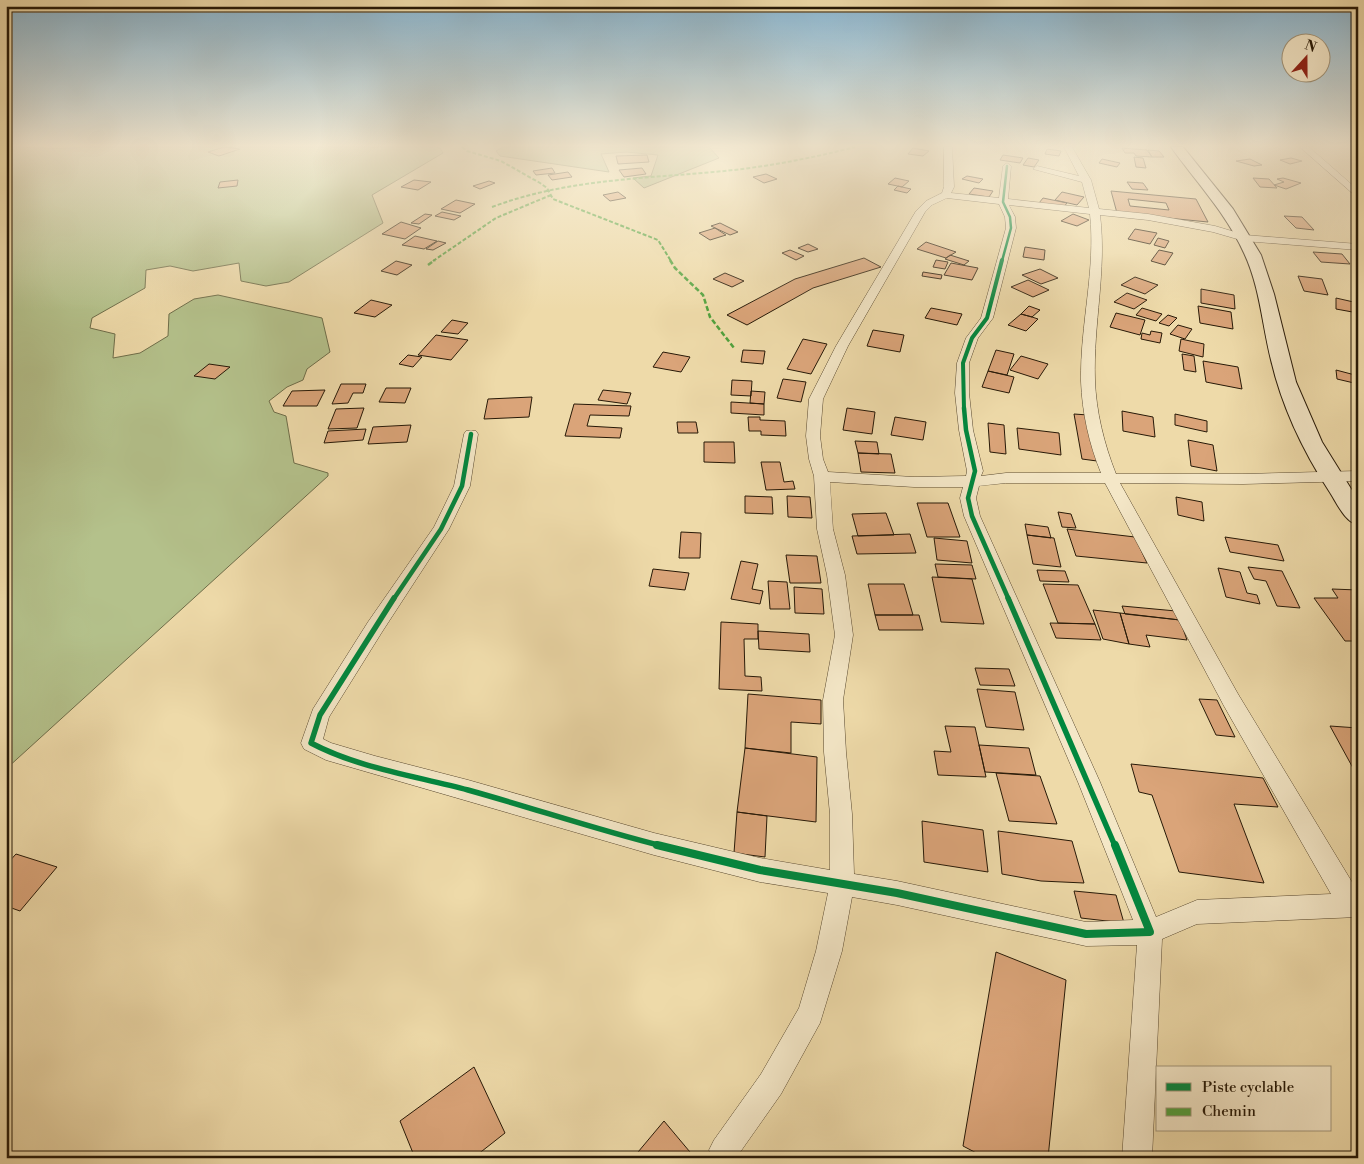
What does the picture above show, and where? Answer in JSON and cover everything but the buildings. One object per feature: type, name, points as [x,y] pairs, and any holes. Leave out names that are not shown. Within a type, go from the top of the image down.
[{"type":"main road","points":[[1220,201],[1230,214],[1253,256],[1268,300],[1272,332],[1289,392],[1314,447],[1358,517]]},
{"type":"street","points":[[724,1150],[771,1084],[811,1014],[829,951],[842,884],[841,814],[835,752],[833,700],[844,635],[836,575],[825,529],[822,476],[816,459],[813,436],[816,399],[842,346],[921,211],[934,201]]},
{"type":"street","points":[[997,201],[1148,218],[1215,229],[1244,238],[1358,247]]},
{"type":"street","points":[[471,434],[462,486],[441,529],[375,627],[320,715],[311,743],[326,751],[375,766],[468,790],[654,844],[760,870],[897,893],[1086,934],[1150,932],[1197,912],[1354,905],[1262,755],[1176,601],[1111,479],[1102,455],[1090,399],[1088,372],[1098,246],[1093,201]]},
{"type":"street","points":[[1003,202],[1010,217],[1011,228],[987,318],[972,338],[963,363],[962,393],[966,430],[975,471],[968,498],[972,516],[1082,764],[1150,932],[1137,1158]]},
{"type":"street","points":[[822,476],[938,484],[1006,478],[1293,479],[1330,474],[1358,476]]},
{"type":"green space","points":[[6,201],[374,201],[383,223],[289,282],[266,286],[241,281],[239,263],[193,271],[170,266],[146,270],[145,288],[92,318],[90,328],[115,334],[113,358],[140,353],[168,336],[169,314],[194,299],[218,295],[322,318],[330,352],[307,369],[303,380],[287,387],[269,401],[274,412],[286,416],[294,463],[328,473],[328,476],[6,769]]},
{"type":"marked path","points":[[492,207],[507,201]]},
{"type":"marked path","points":[[428,265],[496,218],[536,201]]},
{"type":"marked path","points":[[559,201],[658,240],[675,268],[703,295],[710,317],[734,348]]},
{"type":"cycle path","points":[[471,434],[462,486],[441,529],[375,627],[320,715],[311,743],[326,751],[375,766],[468,790],[654,844],[760,870],[897,893],[1086,934],[1150,932],[1089,782],[972,516],[968,498],[975,471],[966,430],[962,393],[963,363],[972,338],[987,318],[1011,228],[1010,217],[1003,201]]}]
